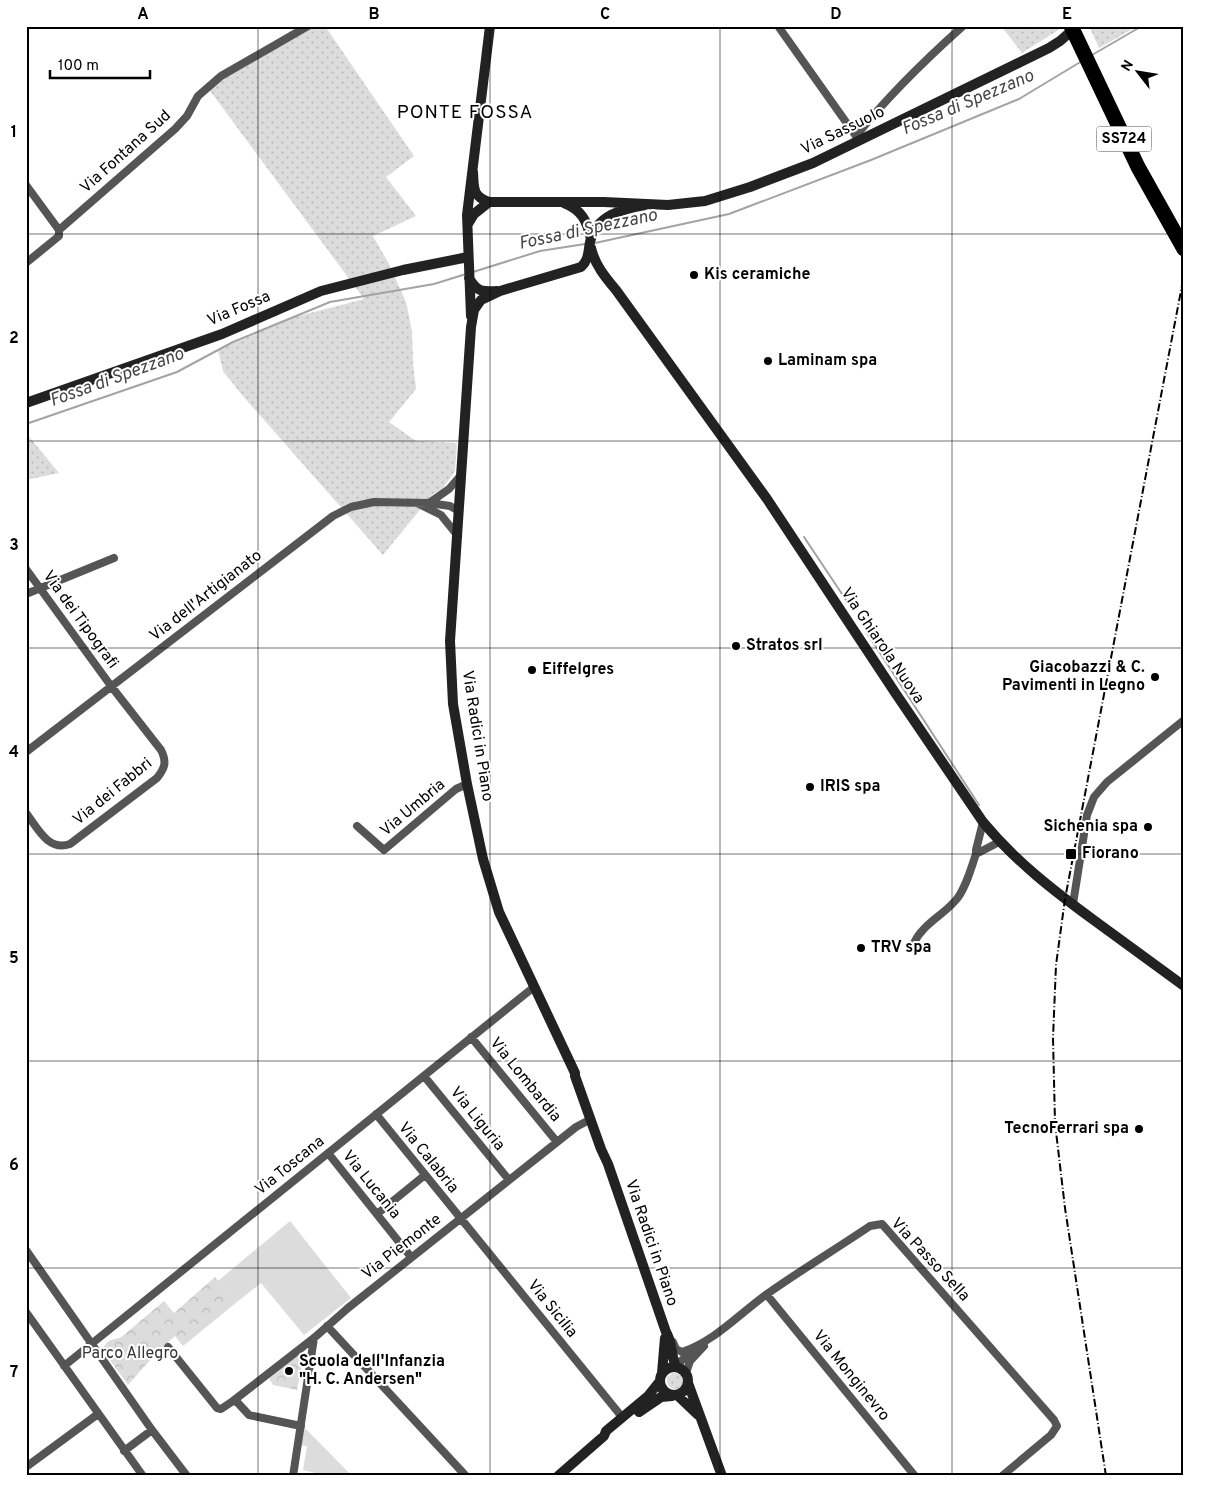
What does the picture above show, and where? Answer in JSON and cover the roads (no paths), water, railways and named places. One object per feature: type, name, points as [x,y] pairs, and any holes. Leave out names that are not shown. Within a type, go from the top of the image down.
[{"type":"highway","name":"SS724","points":[[1071,26],[1138,168],[1184,249]]},
{"type":"highway","name":"SS724","points":[[1082,26],[1145,164],[1184,230]]},
{"type":"street","name":"Via Fontana Sud","points":[[26,263],[59,236],[59,230],[175,129],[187,116],[198,96],[221,76],[308,26]]},
{"type":"street","points":[[472,322],[468,262],[468,224],[490,26]]},
{"type":"street","points":[[778,26],[858,138],[897,90],[936,50],[963,26]]},
{"type":"street","name":"Via Sassuolo","points":[[564,203],[604,202],[645,205],[692,203],[726,195],[798,169],[858,138],[1049,48],[1060,41],[1076,26]]},
{"type":"street","points":[[473,172],[474,189],[477,196],[482,200],[489,202],[564,203],[574,207],[585,219],[591,237],[591,255],[577,270]]},
{"type":"street","points":[[26,185],[59,230]]},
{"type":"street","points":[[468,224],[474,214],[489,202]]},
{"type":"street","points":[[591,237],[600,223],[609,215],[626,208],[645,205]]},
{"type":"street","name":"Via Ghiarola Nuova","points":[[591,255],[604,276],[767,499],[900,701],[983,822],[999,842],[1028,869],[1184,986]]},
{"type":"street","name":"Via Fossa","points":[[26,403],[222,334],[321,291],[404,270],[468,262]]},
{"type":"street","points":[[472,322],[474,310],[479,302],[500,291],[577,270],[585,270],[604,276]]},
{"type":"street","points":[[470,282],[481,291],[500,291]]},
{"type":"street","name":"Via Radici in Piano","points":[[472,322],[450,641],[451,678],[459,741],[483,859],[499,912],[575,1073]]},
{"type":"street","name":"Via dell'Artigianato","points":[[429,503],[449,489],[462,474]]},
{"type":"street","name":"Via dell'Artigianato","points":[[26,752],[333,516],[351,507],[374,502],[429,503],[450,506],[459,511]]},
{"type":"street","name":"Via dell'Artigianato","points":[[420,504],[441,515],[458,536]]},
{"type":"street","points":[[441,515],[459,511]]},
{"type":"street","points":[[26,594],[114,558]]},
{"type":"street","name":"Via dei Tipografi","points":[[26,569],[111,686]]},
{"type":"street","name":"Via dei Fabbri","points":[[26,813],[41,834],[54,845],[63,847],[70,844],[156,778],[165,768],[165,758],[161,750],[111,686]]},
{"type":"street","points":[[1073,904],[1087,815],[1094,797],[1107,782],[1184,720]]},
{"type":"street","name":"Via Umbria","points":[[357,826],[384,850],[456,789],[467,784]]},
{"type":"street","points":[[914,944],[918,935],[957,899],[976,854],[983,822]]},
{"type":"street","points":[[976,854],[999,842]]},
{"type":"street","name":"Via Toscana","points":[[64,1366],[534,988]]},
{"type":"street","name":"Via Lombardia","points":[[471,1037],[557,1142]]},
{"type":"street","points":[[575,1073],[584,1085],[590,1099],[605,1143],[608,1164]]},
{"type":"street","points":[[575,1073],[574,1076],[608,1164]]},
{"type":"street","name":"Via Liguria","points":[[424,1076],[509,1180]]},
{"type":"street","points":[[590,1099],[588,1104],[592,1115],[591,1119]]},
{"type":"street","name":"Via Calabria","points":[[376,1114],[460,1219]]},
{"type":"street","points":[[591,1119],[595,1122],[601,1140],[605,1143]]},
{"type":"street","name":"Via Piemonte","points":[[233,1401],[576,1127],[591,1119]]},
{"type":"street","name":"Via Lucania","points":[[328,1153],[412,1257]]},
{"type":"street","name":"Via Radici in Piano","points":[[608,1164],[668,1334],[671,1350],[680,1369]]},
{"type":"street","points":[[377,1214],[425,1175]]},
{"type":"street","name":"Via Sicilia","points":[[460,1219],[622,1418]]},
{"type":"street","name":"Via Passo Sella","points":[[680,1369],[681,1361],[695,1348],[767,1294],[870,1226],[882,1224],[1048,1413],[1056,1426],[1051,1435],[1002,1476]]},
{"type":"street","points":[[26,1250],[152,1430],[188,1476]]},
{"type":"street","name":"Via Monginevro","points":[[767,1294],[915,1476]]},
{"type":"street","points":[[26,1312],[143,1476]]},
{"type":"street","points":[[327,1326],[466,1476]]},
{"type":"street","points":[[668,1334],[676,1349],[682,1352],[695,1348]]},
{"type":"street","points":[[668,1334],[660,1385],[665,1392],[675,1395],[699,1415]]},
{"type":"street","points":[[293,1476],[314,1338]]},
{"type":"street","name":"Via Passo Sella","points":[[680,1369],[690,1361],[708,1340]]},
{"type":"street","points":[[168,1347],[218,1408],[221,1409],[233,1401],[237,1402],[249,1415],[301,1426]]},
{"type":"street","points":[[604,1436],[606,1431],[648,1396],[667,1368],[680,1369],[688,1383],[722,1475]]},
{"type":"street","points":[[558,1476],[604,1436],[614,1432],[660,1397],[675,1395],[684,1391],[688,1383]]},
{"type":"street","points":[[26,1467],[98,1414]]},
{"type":"street","points":[[124,1451],[152,1430]]},
{"type":"waterway","name":"Fossa di Spezzano","points":[[1092,55],[1142,26]]},
{"type":"waterway","name":"Fossa di Spezzano","points":[[595,243],[729,214],[871,160],[1019,99],[1082,61]]},
{"type":"waterway","name":"Fossa di Spezzano","points":[[473,272],[540,251],[585,244]]},
{"type":"waterway","name":"Fossa di Spezzano","points":[[26,424],[177,372],[233,342],[330,302],[434,284],[466,274]]},
{"type":"waterway","points":[[804,537],[846,600]]},
{"type":"waterway","points":[[867,633],[979,805]]},
{"type":"railway","points":[[1106,1476],[1065,1208],[1055,1123],[1053,1038],[1056,965],[1065,899],[1184,275]]},
{"type":"place","name":"Kis ceramiche","points":[[694,275]]},
{"type":"place","name":"Laminam spa","points":[[768,361]]},
{"type":"place","name":"Stratos srl","points":[[736,646]]},
{"type":"place","name":"Eiffelgres","points":[[532,670]]},
{"type":"place","name":"Giacobazzi & C. Pavimenti in Legno","points":[[1155,677]]},
{"type":"place","name":"IRIS spa","points":[[810,787]]},
{"type":"place","name":"Sichenia spa","points":[[1148,827]]},
{"type":"place","name":"Fiorano","points":[[1071,854]]},
{"type":"place","name":"TRV spa","points":[[861,948]]},
{"type":"place","name":"TecnoFerrari spa","points":[[1139,1129]]},
{"type":"place","name":"Scuola dell'Infanzia \"H. C. Andersen\"","points":[[289,1371]]},
{"type":"district","name":"PONTE FOSSA","points":[[465,113]]},
{"type":"park label","name":"Parco Allegro","points":[[130,1354]]}]
